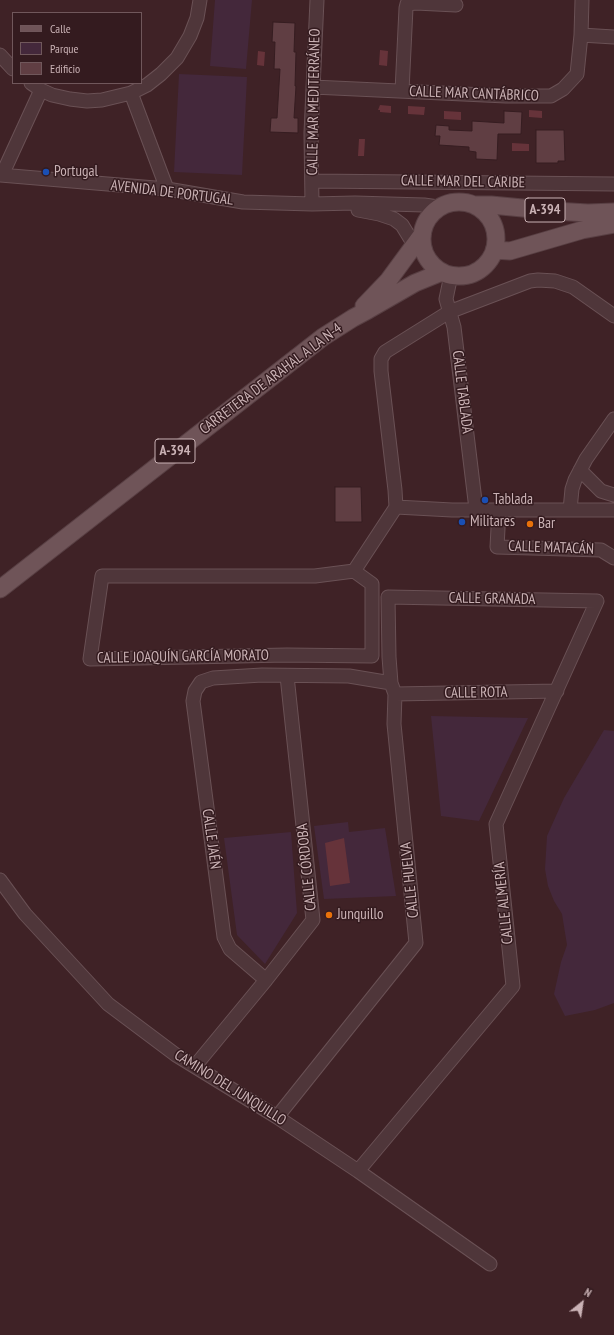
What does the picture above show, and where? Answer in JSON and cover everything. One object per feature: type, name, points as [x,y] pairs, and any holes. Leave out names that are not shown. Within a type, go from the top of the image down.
[{"type":"main road","name":"A-394","points":[[420,242],[426,220],[431,213],[438,207],[457,201],[475,205],[491,205],[561,212],[614,212]]},
{"type":"main road","points":[[475,205],[484,211],[493,224],[496,240],[494,250]]},
{"type":"main road","name":"A-394","points":[[447,274],[465,276],[478,271],[488,262],[494,250],[510,251],[582,230],[614,224]]},
{"type":"main road","points":[[420,242],[429,261],[447,274]]},
{"type":"main road","name":"CARRETERA DE ARAHAL A LA N-4","points":[[353,318],[388,281],[420,242]]},
{"type":"main road","name":"CARRETERA DE ARAHAL A LA N-4","points":[[0,589],[323,337],[415,283],[447,274]]},
{"type":"street","points":[[1,175],[36,87],[52,95],[87,101],[102,100],[131,93],[146,85],[161,74],[177,58],[190,36],[197,18],[200,0]]},
{"type":"street","name":"CALLE MAR MEDITERRÁNEO","points":[[316,204],[312,181],[311,133],[317,0]]},
{"type":"street","name":"CALLE MAR CANTÁBRICO","points":[[313,87],[506,96],[551,96],[563,89],[577,74],[581,35],[582,0]]},
{"type":"street","points":[[402,91],[407,4],[456,5]]},
{"type":"street","points":[[581,35],[614,37]]},
{"type":"street","points":[[0,55],[12,68]]},
{"type":"street","points":[[131,93],[167,189]]},
{"type":"street","name":"AVENIDA DE PORTUGAL","points":[[1,175],[167,189],[244,202],[316,204],[355,203],[424,205],[438,207]]},
{"type":"street","name":"CALLE MAR DEL CARIBE","points":[[312,181],[614,184]]},
{"type":"street","name":"AVENIDA DE PORTUGAL","points":[[316,204],[379,214],[394,219],[402,225],[410,238],[420,242]]},
{"type":"street","name":"CALLE TABLADA","points":[[447,274],[446,299],[454,327],[476,509]]},
{"type":"street","points":[[354,571],[396,507],[381,371],[381,359],[385,352],[449,312],[530,281],[538,280],[555,282],[573,287],[614,316]]},
{"type":"street","points":[[570,510],[572,489],[580,470],[614,419]]},
{"type":"street","points":[[580,470],[601,491],[614,495]]},
{"type":"street","points":[[396,507],[452,510],[614,510]]},
{"type":"street","name":"CALLE MATACÁN","points":[[499,510],[498,547],[601,550],[614,558]]},
{"type":"street","name":"CALLE JOAQUÍN GARCÍA MORATO","points":[[354,571],[372,584],[372,656],[287,655],[90,659],[102,576],[315,576],[354,571]]},
{"type":"street","name":"CALLE GRANADA","points":[[388,596],[597,601]]},
{"type":"street","name":"CALLE HUELVA","points":[[277,1117],[416,942],[394,724],[393,689],[388,657],[388,596]]},
{"type":"street","name":"CALLE ALMERÍA","points":[[358,1171],[513,986],[496,824],[597,601]]},
{"type":"street","name":"CALLE ROTA","points":[[201,682],[213,678],[262,675],[349,676],[393,689],[557,691]]},
{"type":"street","name":"CALLE CÓRDOBA","points":[[194,1066],[266,980],[313,920],[287,676]]},
{"type":"street","name":"CALLE JAÉN","points":[[201,682],[195,691],[193,701],[224,937],[230,949],[266,980]]},
{"type":"street","name":"CAMINO DEL JUNQUILLO","points":[[0,880],[25,914],[108,1004],[176,1055],[277,1117],[358,1171],[490,1264]]},
{"type":"green space","points":[[215,0],[252,0],[246,69],[210,66]]},
{"type":"green space","points":[[179,74],[247,77],[242,175],[174,172]]},
{"type":"green space","points":[[431,716],[528,718],[479,821],[441,816]]},
{"type":"green space","points":[[604,730],[614,731],[614,1003],[595,1010],[565,1016],[554,994],[561,962],[567,945],[562,914],[554,901],[548,886],[545,869],[547,836],[564,798]]},
{"type":"green space","points":[[348,822],[349,832],[385,828],[396,896],[324,899],[314,826]]},
{"type":"green space","points":[[291,832],[297,913],[265,964],[237,935],[224,838]]},
{"type":"shaded area","points":[[380,50],[388,51],[387,66],[379,65]]},
{"type":"shaded area","points":[[258,51],[265,52],[264,66],[257,65]]},
{"type":"shaded area","points":[[380,105],[391,106],[391,113],[380,112],[380,110],[378,110]]},
{"type":"shaded area","points":[[408,106],[425,107],[424,115],[408,114]]},
{"type":"shaded area","points":[[529,110],[542,111],[542,118],[529,117]]},
{"type":"shaded area","points":[[444,111],[461,112],[461,120],[444,119]]},
{"type":"shaded area","points":[[359,139],[365,139],[364,156],[358,156]]},
{"type":"shaded area","points":[[512,143],[529,144],[529,151],[512,151]]},
{"type":"shaded area","points":[[344,838],[350,883],[330,886],[325,843]]},
{"type":"building","points":[[273,22],[295,23],[294,52],[296,52],[296,86],[294,118],[298,118],[298,133],[270,132],[271,118],[277,118],[280,69],[274,69],[275,42],[272,42]]},
{"type":"building","points":[[504,111],[522,112],[521,134],[498,134],[497,160],[476,159],[476,152],[469,151],[469,147],[439,145],[440,136],[435,136],[436,125],[449,126],[449,130],[472,131],[472,121],[504,123]]},
{"type":"building","points":[[536,130],[564,130],[565,161],[558,161],[558,163],[536,163]]},
{"type":"building","points":[[335,487],[361,487],[362,522],[335,522]]},
{"type":"place","name":"Portugal","points":[[46,172]]},
{"type":"place","name":"Tablada","points":[[485,500]]},
{"type":"place","name":"Militares","points":[[462,522]]},
{"type":"place","name":"Bar","points":[[530,524]]},
{"type":"place","name":"Junquillo","points":[[329,915]]}]
